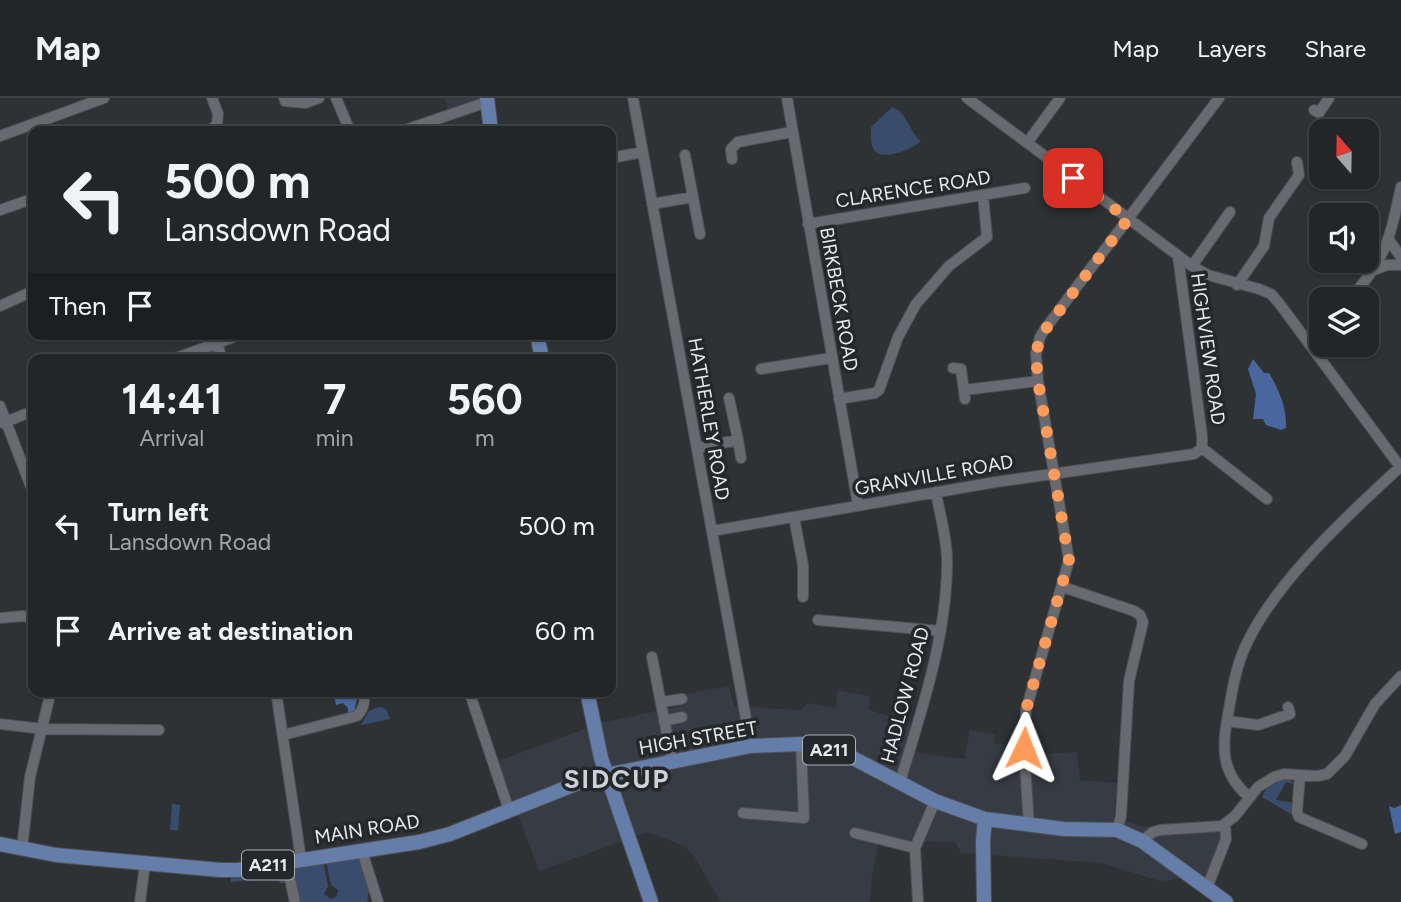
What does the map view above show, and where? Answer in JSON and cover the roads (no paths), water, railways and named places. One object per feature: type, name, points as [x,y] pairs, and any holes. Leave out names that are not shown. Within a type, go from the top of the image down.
[{"type":"main road","points":[[487,100],[490,126]]},
{"type":"main road","points":[[588,697],[606,774],[651,902]]},
{"type":"main road","name":"HIGH STREET","points":[[606,774],[751,746],[801,744],[849,756],[935,801],[985,819],[1029,826],[1117,830]]},
{"type":"main road","name":"MAIN ROAD","points":[[0,844],[56,856],[238,870],[419,842],[450,834],[546,794],[606,774]]},
{"type":"main road","points":[[984,902],[985,819]]},
{"type":"main road","name":"A211","points":[[1117,830],[1142,841],[1226,902]]},
{"type":"street","points":[[0,136],[104,98]]},
{"type":"street","points":[[212,98],[218,114],[215,126]]},
{"type":"street","points":[[284,98],[285,101],[305,103],[319,98]]},
{"type":"street","points":[[336,98],[348,126]]},
{"type":"street","name":"HATHERLEY ROAD","points":[[633,98],[751,746]]},
{"type":"street","name":"BIRKBECK ROAD","points":[[787,98],[858,505]]},
{"type":"street","points":[[967,98],[1192,266],[1208,275],[1270,294],[1309,343]]},
{"type":"street","points":[[1027,143],[1060,98]]},
{"type":"street","points":[[1029,826],[1024,726],[1026,710],[1063,587],[1069,554],[1038,381],[1036,354],[1040,337],[1219,98]]},
{"type":"street","points":[[1320,114],[1329,98]]},
{"type":"street","points":[[416,126],[487,100]]},
{"type":"street","points":[[732,159],[731,149],[738,142],[792,132]]},
{"type":"street","points":[[616,157],[643,152]]},
{"type":"street","points":[[685,155],[700,233]]},
{"type":"street","points":[[1237,285],[1264,246],[1269,218],[1298,175],[1297,162]]},
{"type":"street","points":[[1379,261],[1390,240],[1401,187]]},
{"type":"street","name":"CLARENCE ROAD","points":[[807,224],[1024,188]]},
{"type":"street","points":[[839,399],[880,390],[898,337],[916,304],[949,266],[987,237],[983,195]]},
{"type":"street","points":[[652,204],[692,197]]},
{"type":"street","points":[[0,210],[28,200]]},
{"type":"street","points":[[1192,266],[1230,212]]},
{"type":"street","points":[[1390,240],[1401,257]]},
{"type":"street","name":"HIGHVIEW ROAD","points":[[1178,256],[1202,448],[1267,499]]},
{"type":"street","points":[[1379,268],[1401,265]]},
{"type":"street","points":[[1360,287],[1372,273]]},
{"type":"street","points":[[0,306],[28,292]]},
{"type":"street","points":[[183,354],[212,340]]},
{"type":"street","points":[[1249,797],[1230,777],[1225,760],[1227,721],[1240,661],[1247,643],[1266,612],[1316,550],[1362,502],[1401,467],[1320,357]]},
{"type":"street","points":[[761,369],[831,358]]},
{"type":"street","points":[[953,368],[961,369],[965,394],[1038,381]]},
{"type":"street","points":[[729,398],[741,458]]},
{"type":"street","points":[[0,406],[3,423],[28,480]]},
{"type":"street","points":[[3,423],[28,413]]},
{"type":"street","points":[[697,448],[738,440]]},
{"type":"street","name":"GRANVILLE ROAD","points":[[712,531],[1054,473],[1194,454],[1202,448]]},
{"type":"street","name":"HADLOW ROAD","points":[[900,782],[934,665],[941,631],[947,566],[936,492]]},
{"type":"street","points":[[794,517],[803,565],[803,597]]},
{"type":"street","points":[[1063,587],[1134,611],[1140,615],[1143,622],[1129,681],[1121,816],[1117,830]]},
{"type":"street","points":[[0,618],[28,617]]},
{"type":"street","points":[[818,620],[941,631]]},
{"type":"street","points":[[652,657],[672,760]]},
{"type":"street","points":[[1142,841],[1160,830],[1225,825],[1258,787],[1273,776],[1322,776],[1334,769],[1345,756],[1372,708],[1401,676]]},
{"type":"street","points":[[22,849],[30,777],[50,697]]},
{"type":"street","points":[[277,697],[301,859]]},
{"type":"street","points":[[282,735],[357,716],[365,702],[364,697]]},
{"type":"street","points":[[471,697],[509,810]]},
{"type":"street","points":[[661,702],[682,699]]},
{"type":"street","points":[[1227,721],[1258,725],[1290,714],[1288,707]]},
{"type":"street","points":[[664,721],[682,718]]},
{"type":"street","points":[[0,724],[43,729],[159,730]]},
{"type":"street","points":[[743,813],[804,818],[801,744]]},
{"type":"street","points":[[1300,775],[1297,812],[1300,817],[1362,844]]},
{"type":"street","points":[[918,902],[915,848],[935,801]]},
{"type":"street","points":[[1207,888],[1226,839],[1225,825]]},
{"type":"street","points":[[855,833],[915,848]]},
{"type":"street","points":[[362,851],[378,902]]},
{"type":"street","points":[[286,862],[295,902]]},
{"type":"street","points":[[140,902],[145,864]]},
{"type":"district","name":"SIDCUP","points":[[617,779]]}]
